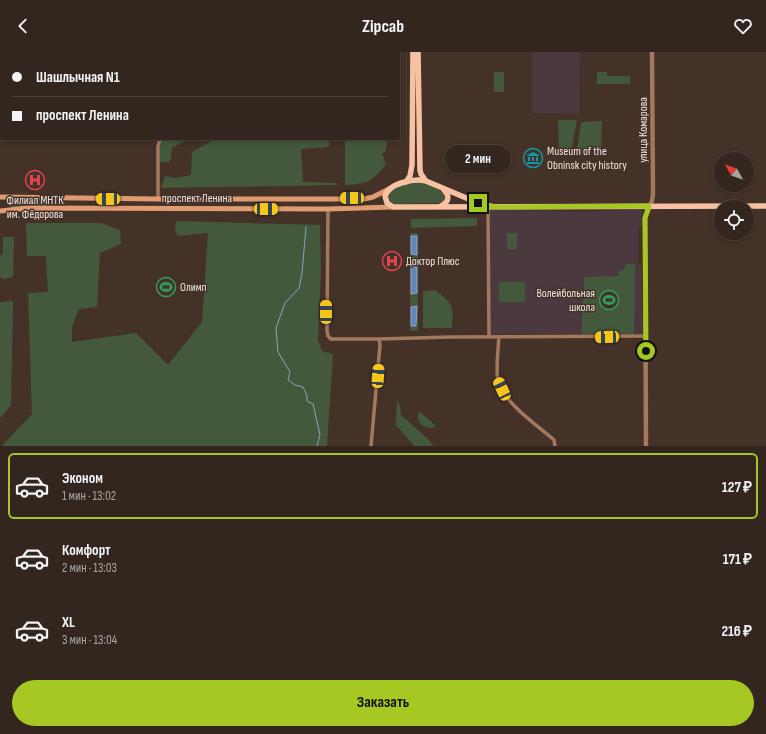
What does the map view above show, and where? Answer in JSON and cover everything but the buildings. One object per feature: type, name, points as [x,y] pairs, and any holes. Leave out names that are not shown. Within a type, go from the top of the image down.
[{"type":"main road","points":[[405,182],[410,176],[412,165],[412,52]]},
{"type":"main road","points":[[418,52],[420,166],[421,174],[426,181]]},
{"type":"main road","points":[[412,165],[420,166]]},
{"type":"main road","points":[[491,207],[426,181],[414,179],[390,188],[385,198],[387,203],[394,207],[441,206],[491,207],[766,206]]},
{"type":"main road","name":"проспект Ленина","points":[[0,197],[158,199],[364,198],[381,194],[390,188]]},
{"type":"main road","points":[[441,206],[446,204],[448,197],[443,188]]},
{"type":"main road","points":[[52,198],[55,200],[56,206],[52,209]]},
{"type":"main road","points":[[158,199],[158,209]]},
{"type":"main road","name":"проспект Ленина","points":[[0,211],[28,208],[328,209],[394,207]]},
{"type":"street","name":"улица Комарова","points":[[646,446],[645,218],[652,201],[653,194],[652,52]]},
{"type":"street","points":[[158,199],[158,146],[160,140]]},
{"type":"street","points":[[489,337],[491,207]]},
{"type":"street","points":[[328,209],[326,312],[328,336],[331,339],[646,336]]},
{"type":"street","points":[[499,337],[498,381],[511,403],[554,440],[555,446]]},
{"type":"street","points":[[372,446],[380,345],[379,339]]},
{"type":"shaded area","points":[[532,52],[580,52],[579,114],[532,113]]},
{"type":"shaded area","points":[[640,209],[642,212],[643,224],[638,230],[638,264],[642,265],[643,331],[641,334],[489,333],[490,210],[589,212]]},
{"type":"green space","points":[[494,72],[504,72],[504,92],[494,92]]},
{"type":"green space","points":[[597,72],[607,72],[607,76],[630,76],[630,84],[597,84]]},
{"type":"green space","points":[[558,120],[577,120],[571,152],[559,153]]},
{"type":"green space","points":[[602,121],[601,151],[577,150],[581,122]]},
{"type":"green space","points":[[162,140],[186,140],[172,148],[169,162],[160,162],[160,143]]},
{"type":"green space","points":[[329,140],[329,147],[301,149],[303,182],[337,183],[337,185],[161,188],[165,176],[175,178],[191,175],[192,152],[212,141]]},
{"type":"green space","points":[[345,140],[386,140],[387,143],[385,152],[382,153],[386,164],[377,175],[364,183],[345,185]]},
{"type":"green space","points":[[414,181],[429,185],[439,190],[444,197],[444,201],[439,203],[392,204],[388,202],[388,194],[393,190]]},
{"type":"green space","points":[[51,199],[54,202],[51,206],[11,208],[11,200]]},
{"type":"green space","points":[[477,218],[477,226],[411,228],[411,219]]},
{"type":"green space","points":[[176,221],[320,225],[321,270],[318,340],[322,351],[333,354],[327,446],[2,446],[32,414],[28,293],[48,292],[46,256],[27,256],[26,223],[101,223],[120,230],[121,244],[100,253],[97,307],[79,309],[72,327],[72,342],[136,333],[168,365],[202,322],[208,233],[179,236],[175,232]]},
{"type":"green space","points":[[410,233],[418,233],[418,331],[410,331]]},
{"type":"green space","points":[[507,233],[517,233],[517,249],[507,249]]},
{"type":"green space","points":[[3,237],[14,237],[13,277],[3,279],[0,277],[0,255],[3,254]]},
{"type":"green space","name":"Волейбольная школа","points":[[627,264],[635,264],[634,334],[582,334],[584,277],[618,276],[619,271],[623,270]]},
{"type":"green space","points":[[499,282],[525,282],[525,302],[499,302]]},
{"type":"green space","points":[[435,290],[449,302],[451,306],[452,328],[423,328],[423,291]]},
{"type":"green space","points":[[13,301],[11,405],[0,418],[0,302]]},
{"type":"green space","points":[[397,400],[400,406],[401,415],[429,440],[433,446],[414,446],[396,425]]},
{"type":"green space","points":[[419,411],[436,426],[428,428],[423,426],[418,419]]},
{"type":"water","points":[[411,236],[417,236],[417,255],[411,254]]},
{"type":"water","points":[[411,266],[417,267],[417,293],[411,294]]},
{"type":"water","points":[[417,306],[416,326],[411,326],[411,307]]},
{"type":"waterway","points":[[306,227],[302,273],[299,288],[285,303],[276,328],[278,352],[290,372],[288,380],[295,385],[303,387],[307,396],[307,401],[313,404],[320,435],[317,446]]},
{"type":"place","name":"Museum of the Obninsk сity history","points":[[533,158]]},
{"type":"place","name":"Филиал МНТК им. Фёдорова","points":[[35,180]]},
{"type":"place","name":"Доктор Плюс","points":[[392,261]]},
{"type":"place","name":"Олимп","points":[[166,287]]},
{"type":"place","name":"Волейбольная школа","points":[[609,300]]},
{"type":"route","points":[[478,203],[494,207],[649,206],[645,218],[646,351]]}]
